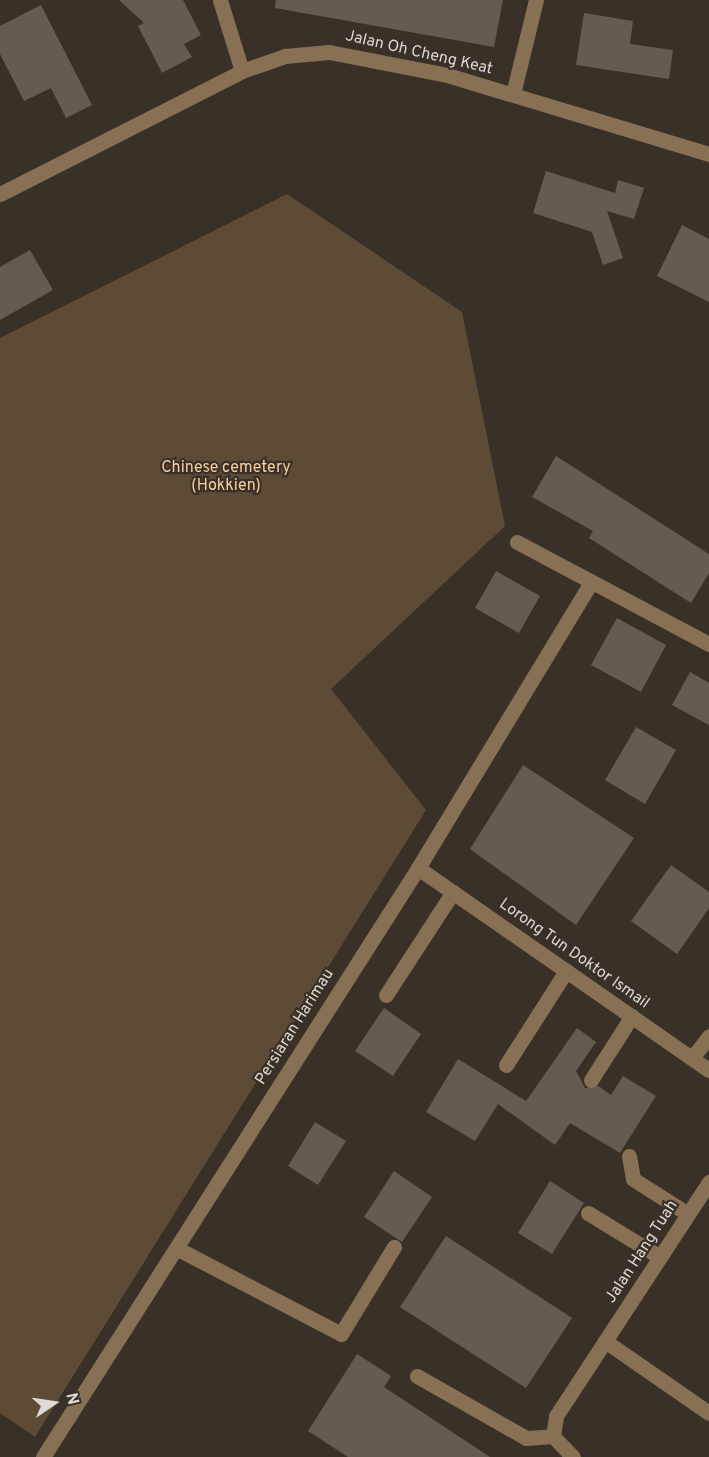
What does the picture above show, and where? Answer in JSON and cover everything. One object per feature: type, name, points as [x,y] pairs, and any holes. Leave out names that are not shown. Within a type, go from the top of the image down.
[{"type":"street","points":[[220,0],[242,71]]},
{"type":"street","points":[[513,94],[536,0]]},
{"type":"street","name":"Jalan Oh Cheng Keat","points":[[0,194],[242,71],[285,56],[330,52],[513,94],[709,154]]},
{"type":"street","points":[[517,542],[709,644]]},
{"type":"street","name":"Persiaran Harimau","points":[[43,1457],[418,868],[591,582]]},
{"type":"street","name":"Lorong Tun Doktor Ismail","points":[[418,868],[709,1070]]},
{"type":"street","points":[[386,995],[453,892]]},
{"type":"street","points":[[506,1065],[566,970]]},
{"type":"street","points":[[591,1080],[632,1017]]},
{"type":"street","points":[[692,1058],[709,1036]]},
{"type":"street","points":[[629,1156],[633,1179],[688,1214]]},
{"type":"street","name":"Jalan Hang Tuah","points":[[553,1436],[556,1416],[709,1182]]},
{"type":"street","points":[[588,1213],[660,1257]]},
{"type":"street","points":[[176,1248],[341,1334],[394,1247]]},
{"type":"street","points":[[605,1341],[708,1410]]},
{"type":"street","points":[[417,1376],[526,1438],[553,1436],[573,1457]]},
{"type":"green space","name":"Chinese cemetery (Hokkien)","points":[[287,194],[462,312],[505,526],[331,689],[426,810],[35,1437],[0,1413],[0,338]]},
{"type":"building","points":[[119,0],[183,0],[201,35],[184,44],[192,57],[162,73],[138,26],[144,23]]},
{"type":"building","points":[[276,0],[503,0],[494,47],[275,8]]},
{"type":"building","points":[[41,5],[92,105],[66,118],[51,88],[24,101],[0,54],[0,26]]},
{"type":"building","points":[[584,13],[633,21],[630,44],[673,50],[669,79],[576,65]]},
{"type":"building","points":[[546,171],[615,193],[618,180],[644,188],[634,219],[607,211],[623,258],[603,265],[592,232],[533,213]]},
{"type":"building","points":[[682,225],[709,239],[709,302],[657,276]]},
{"type":"building","points":[[30,250],[53,290],[0,320],[0,267]]},
{"type":"building","points":[[556,456],[709,554],[709,573],[691,603],[589,538],[593,531],[532,497]]},
{"type":"building","points":[[496,571],[540,596],[519,633],[475,608]]},
{"type":"building","points":[[617,618],[666,645],[641,692],[591,665]]},
{"type":"building","points":[[690,672],[709,683],[709,725],[672,705]]},
{"type":"building","points":[[636,727],[676,750],[645,804],[605,780]]},
{"type":"building","points":[[523,765],[634,838],[576,925],[470,849]]},
{"type":"building","points":[[671,865],[709,892],[709,908],[677,954],[631,921]]},
{"type":"building","points":[[384,1008],[421,1034],[393,1076],[355,1051]]},
{"type":"building","points":[[577,1028],[596,1042],[576,1071],[585,1088],[598,1086],[611,1095],[623,1076],[656,1096],[620,1153],[570,1123],[555,1145],[498,1104],[475,1141],[426,1112],[458,1059],[526,1101]]},
{"type":"building","points":[[315,1122],[346,1141],[318,1185],[288,1166]]},
{"type":"building","points":[[394,1171],[432,1197],[402,1242],[364,1217]]},
{"type":"building","points":[[550,1181],[584,1203],[552,1254],[518,1233]]},
{"type":"building","points":[[446,1236],[572,1318],[526,1388],[400,1307]]},
{"type":"building","points":[[357,1354],[391,1376],[384,1387],[490,1457],[348,1457],[308,1431]]}]
